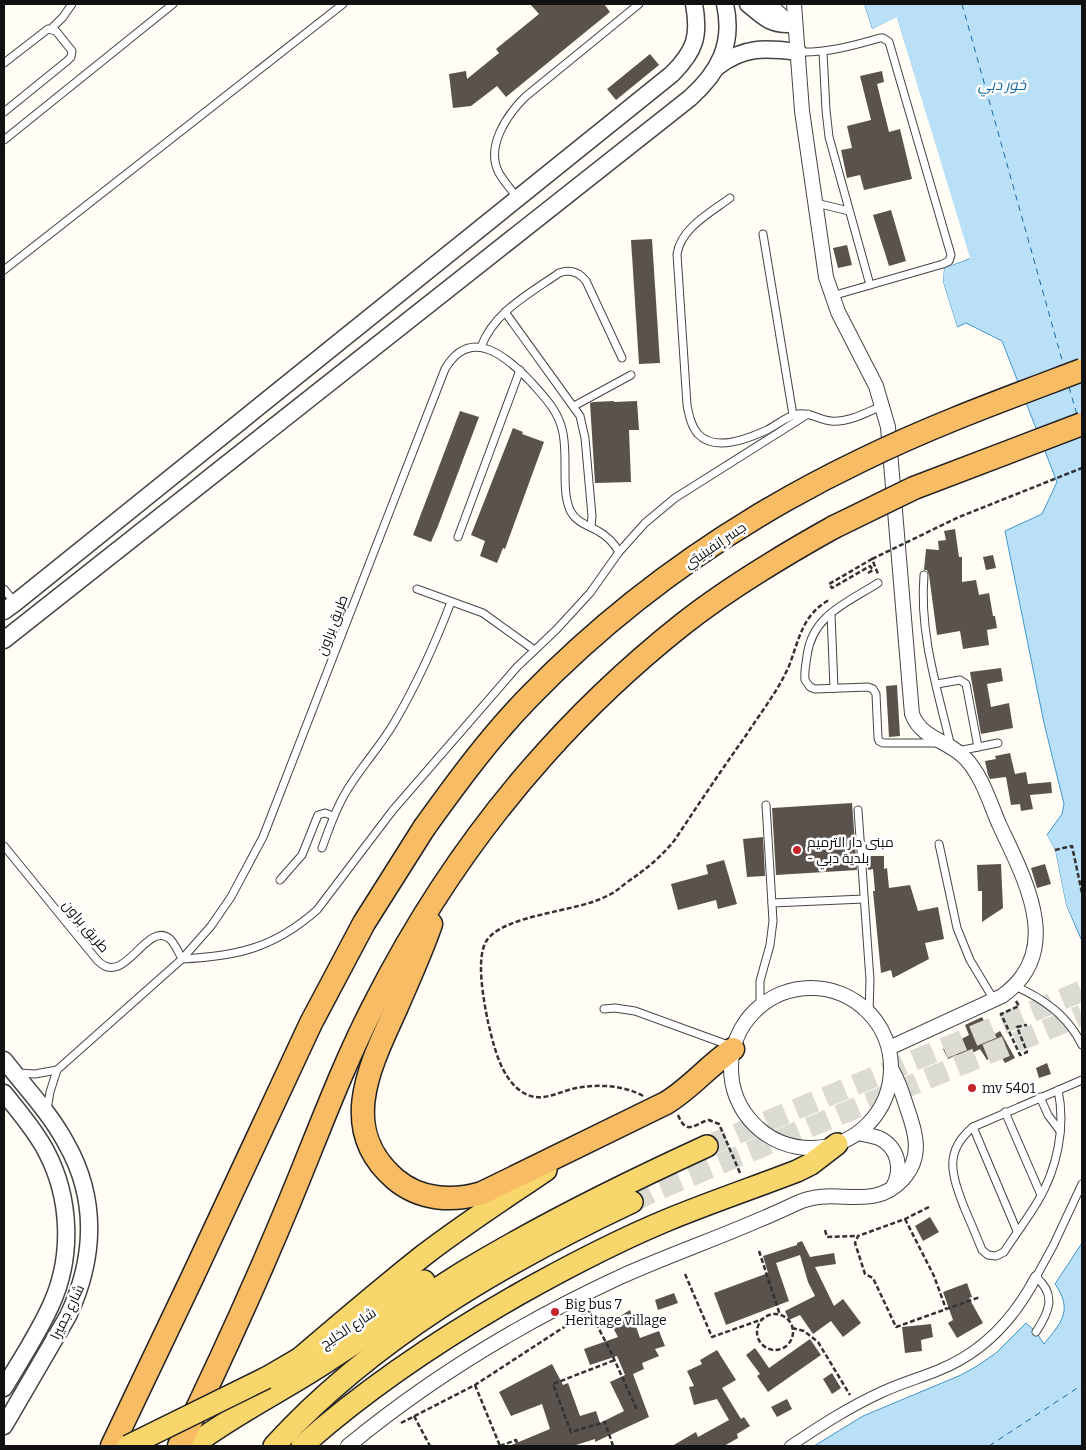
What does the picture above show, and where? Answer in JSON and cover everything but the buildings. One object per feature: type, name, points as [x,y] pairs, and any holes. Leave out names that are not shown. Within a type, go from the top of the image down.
[{"type":"highway","name":"جسر إنفينيتي","points":[[112,1446],[311,1023],[364,924],[424,828],[468,767],[500,729],[558,668],[624,610],[700,554],[779,504],[862,460],[948,422],[1082,370]]},
{"type":"highway","points":[[179,1446],[260,1271],[353,1048],[395,965],[470,846],[524,776],[585,711],[650,651],[721,597],[795,548],[874,506],[956,472],[1082,424]]},
{"type":"highway","points":[[445,883],[421,950],[378,1050],[362,1104],[363,1123],[367,1141],[373,1153],[388,1173],[408,1188],[432,1197],[457,1199],[482,1193],[655,1108],[685,1091],[717,1060],[734,1048]]},
{"type":"main road","points":[[298,1360],[425,1254],[489,1208],[559,1162],[582,1143]]},
{"type":"main road","points":[[302,1446],[351,1405],[412,1361],[457,1331],[521,1293],[581,1260],[656,1224],[796,1171],[818,1159],[838,1144]]},
{"type":"main road","name":"شارع الخليج","points":[[128,1446],[266,1378],[298,1360],[380,1307],[441,1272],[496,1244],[569,1213],[707,1146]]},
{"type":"main road","points":[[274,1446],[305,1415],[362,1365],[430,1315],[464,1292],[547,1244],[632,1202]]},
{"type":"main road","name":"شارع الخليج","points":[[192,1446],[328,1362],[466,1270],[569,1213]]},
{"type":"street","points":[[10,607],[672,74],[686,60],[695,41],[698,21],[694,4]]},
{"type":"street","points":[[718,67],[728,29],[725,4]]},
{"type":"street","points":[[748,4],[772,22],[793,27]]},
{"type":"street","points":[[769,4],[793,27]]},
{"type":"street","points":[[794,4],[793,27],[798,52],[802,111],[822,259],[832,296],[846,328],[868,369],[883,406],[890,448],[912,714],[920,729],[951,747],[974,770],[1022,874],[1033,904],[1037,932],[1031,961],[1024,974],[1012,989],[994,1000],[889,1048]]},
{"type":"street","points":[[4,640],[690,98],[726,60],[747,51],[769,49],[798,52]]},
{"type":"street","points":[[512,203],[523,229]]},
{"type":"street","points":[[804,988],[816,988],[839,993],[850,998],[869,1013],[884,1033],[889,1048],[892,1070],[891,1082],[883,1105],[869,1125],[859,1133],[838,1144],[826,1147],[801,1148],[778,1141],[757,1128],[736,1098],[731,1074],[734,1048],[744,1025],[760,1007],[780,994],[804,988]]},
{"type":"street","name":"شارع جميرا","points":[[4,1426],[68,1316],[82,1282],[86,1265],[89,1228],[85,1192],[74,1158],[66,1142],[47,1115],[9,1066]]},
{"type":"street","points":[[348,1446],[378,1421],[434,1382],[525,1326],[597,1288],[654,1262],[810,1198],[830,1195],[868,1198],[886,1192],[903,1179],[910,1169],[915,1157],[917,1144],[901,1089],[892,1070]]},
{"type":"street","name":"شارع جميرا","points":[[4,1093],[37,1136],[54,1167],[63,1201],[66,1236],[62,1271],[51,1304],[4,1388]]},
{"type":"street","points":[[859,1133],[880,1139],[895,1153],[899,1167],[893,1187]]},
{"type":"street","points":[[790,1446],[856,1405],[912,1379],[940,1370],[979,1347],[1006,1323],[1023,1301],[1036,1277]]},
{"type":"lane","points":[[4,63],[43,31],[51,28],[63,17],[72,4]]},
{"type":"lane","points":[[4,140],[173,4]]},
{"type":"lane","points":[[4,270],[343,4]]},
{"type":"lane","points":[[512,203],[498,172],[496,158],[496,141],[512,110],[525,97],[639,4]]},
{"type":"lane","points":[[4,112],[71,57],[71,49],[56,31],[51,28]]},
{"type":"lane","points":[[798,52],[822,52],[844,49],[880,38],[889,42],[951,255],[943,264],[832,296]]},
{"type":"lane","points":[[822,52],[828,130],[870,285]]},
{"type":"lane","points":[[730,198],[688,230],[680,241],[676,260],[686,396],[691,421],[698,433],[708,441],[724,443],[744,439],[794,415],[808,414],[824,420],[839,421],[883,406]]},
{"type":"lane","points":[[815,202],[849,211]]},
{"type":"lane","points":[[763,234],[794,415]]},
{"type":"lane","points":[[620,552],[607,536],[577,520],[568,506],[565,443],[559,418],[553,406],[520,370],[498,352],[481,347],[489,330],[505,312],[559,273],[569,271],[579,274],[586,281],[622,358]]},
{"type":"lane","points":[[505,312],[580,416],[585,432],[592,516],[591,527]]},
{"type":"lane","name":"طريق براون","points":[[57,1070],[182,959],[211,926],[230,897],[263,837],[446,369],[456,355],[464,350],[481,347]]},
{"type":"lane","points":[[458,537],[520,370]]},
{"type":"lane","points":[[574,406],[631,374]]},
{"type":"lane","points":[[182,959],[212,958],[250,950],[268,943],[302,923],[317,910],[393,810],[534,649],[556,630],[590,593],[620,552],[645,523],[675,498],[808,414]]},
{"type":"lane","points":[[924,576],[922,592],[924,626],[951,747]]},
{"type":"lane","points":[[878,584],[831,614],[813,632],[808,647],[804,676],[807,684],[815,689],[868,687],[873,689],[876,694],[879,742],[951,747],[978,747],[998,743]]},
{"type":"lane","points":[[4,589],[10,607]]},
{"type":"lane","points":[[417,589],[491,618],[534,649]]},
{"type":"lane","points":[[322,848],[333,816],[355,778],[376,751],[398,716],[435,644],[452,602]]},
{"type":"lane","points":[[831,614],[834,688]]},
{"type":"lane","points":[[937,684],[960,680],[966,684],[978,747]]},
{"type":"lane","points":[[760,1007],[760,981],[772,932],[766,805]]},
{"type":"lane","points":[[858,810],[870,980],[869,1013]]},
{"type":"lane","points":[[280,880],[302,855],[318,815],[325,813],[333,816]]},
{"type":"lane","points":[[939,844],[957,928],[970,960],[994,1000]]},
{"type":"lane","name":"طريق براون","points":[[4,846],[97,960],[105,967],[111,968],[121,965],[150,940],[158,936],[170,940],[182,959]]},
{"type":"lane","points":[[772,903],[864,900]]},
{"type":"lane","points":[[1012,989],[1034,995],[1051,1006],[1066,1020],[1082,1045]]},
{"type":"lane","points":[[604,1009],[615,1008],[635,1011],[734,1048]]},
{"type":"lane","points":[[9,1066],[35,1074],[57,1070],[50,1092],[47,1115]]},
{"type":"lane","points":[[1058,1090],[1062,1110],[1054,1164],[1041,1195],[1017,1232],[1000,1255],[992,1257],[982,1250],[955,1184],[952,1166],[953,1157],[960,1140],[973,1127],[1005,1112],[1082,1080]]},
{"type":"lane","points":[[1040,1097],[1048,1115],[1060,1131]]},
{"type":"lane","points":[[1005,1112],[1041,1195]]},
{"type":"lane","points":[[973,1127],[1017,1232]]},
{"type":"lane","points":[[1036,1332],[1046,1317],[1049,1300],[1047,1290],[1036,1277],[1082,1184]]},
{"type":"path","points":[[868,573],[872,570],[870,566],[832,588],[829,584],[872,559],[959,516],[1082,468]]},
{"type":"path","points":[[871,578],[879,573],[872,559]]},
{"type":"path","points":[[655,1108],[642,1095],[616,1087],[575,1088],[548,1098],[540,1098],[522,1092],[510,1081],[503,1070],[492,1037],[484,1006],[481,969],[482,953],[487,940],[502,927],[586,904],[607,896],[659,859],[674,840],[772,696],[788,666],[807,618],[816,609],[833,598]]},
{"type":"path","points":[[1055,850],[1072,846],[1082,893]]},
{"type":"path","points":[[1012,989],[1019,1006],[1001,1014],[1020,1055],[1027,1052],[1017,1027],[1027,1025]]},
{"type":"path","points":[[825,1230],[827,1237],[858,1236],[905,1219],[930,1207]]},
{"type":"path","points":[[905,1219],[934,1276],[946,1309]]},
{"type":"path","points":[[858,1236],[855,1243],[865,1274],[873,1278],[896,1327],[980,1297]]},
{"type":"path","points":[[759,1251],[780,1315]]},
{"type":"path","points":[[685,1274],[712,1337],[774,1314],[786,1318],[792,1328],[792,1335],[787,1346],[775,1350],[769,1349],[759,1342],[757,1330],[762,1319]]},
{"type":"path","points":[[398,1425],[474,1385],[588,1310],[610,1298]]},
{"type":"path","points":[[588,1310],[615,1360],[637,1410]]},
{"type":"path","points":[[792,1328],[804,1331],[818,1342],[856,1405]]},
{"type":"path","points":[[613,1446],[605,1422],[571,1432],[553,1384],[615,1360]]},
{"type":"path","points":[[474,1385],[500,1446],[516,1440],[518,1446]]},
{"type":"path","points":[[414,1416],[430,1446]]},
{"type":"water","name":"خور دبي","points":[[864,4],[1082,4],[1082,941],[1066,905],[1055,850],[1047,835],[1062,814],[1064,804],[1044,723],[1005,531],[1042,514],[1057,482],[1002,341],[966,323],[957,327],[943,282],[944,268],[969,259],[897,18],[872,29]]},
{"type":"water","points":[[1082,1243],[1082,1446],[814,1446],[863,1416],[961,1375],[977,1366],[996,1353],[1026,1323],[1036,1332],[1044,1344],[1056,1329],[1063,1316],[1063,1301],[1055,1284]]},
{"type":"pier","points":[[862,4],[864,4],[872,29],[897,17],[970,258],[944,268],[943,282],[957,327],[955,328],[940,283],[942,267],[966,257],[896,21],[871,31]]},
{"type":"pier","points":[[1047,835],[1055,850],[1066,905],[1082,944],[1064,906],[1052,851],[1045,836]]},
{"type":"ferry route","points":[[962,4],[1064,367]]},
{"type":"ferry route","points":[[1069,387],[1077,415]]},
{"type":"ferry route","points":[[989,1446],[1082,1385]]},
{"type":"tunnel","points":[[707,1146],[1082,991]]},
{"type":"tunnel","points":[[632,1202],[659,1189],[1082,1015]]},
{"type":"place","name":"مبنى دار الترميم - بلدية دبي","points":[[797,850]]},
{"type":"place","name":"mv 5401","points":[[972,1088]]},
{"type":"place","name":"Big bus 7 Heritage village","points":[[555,1312]]}]
